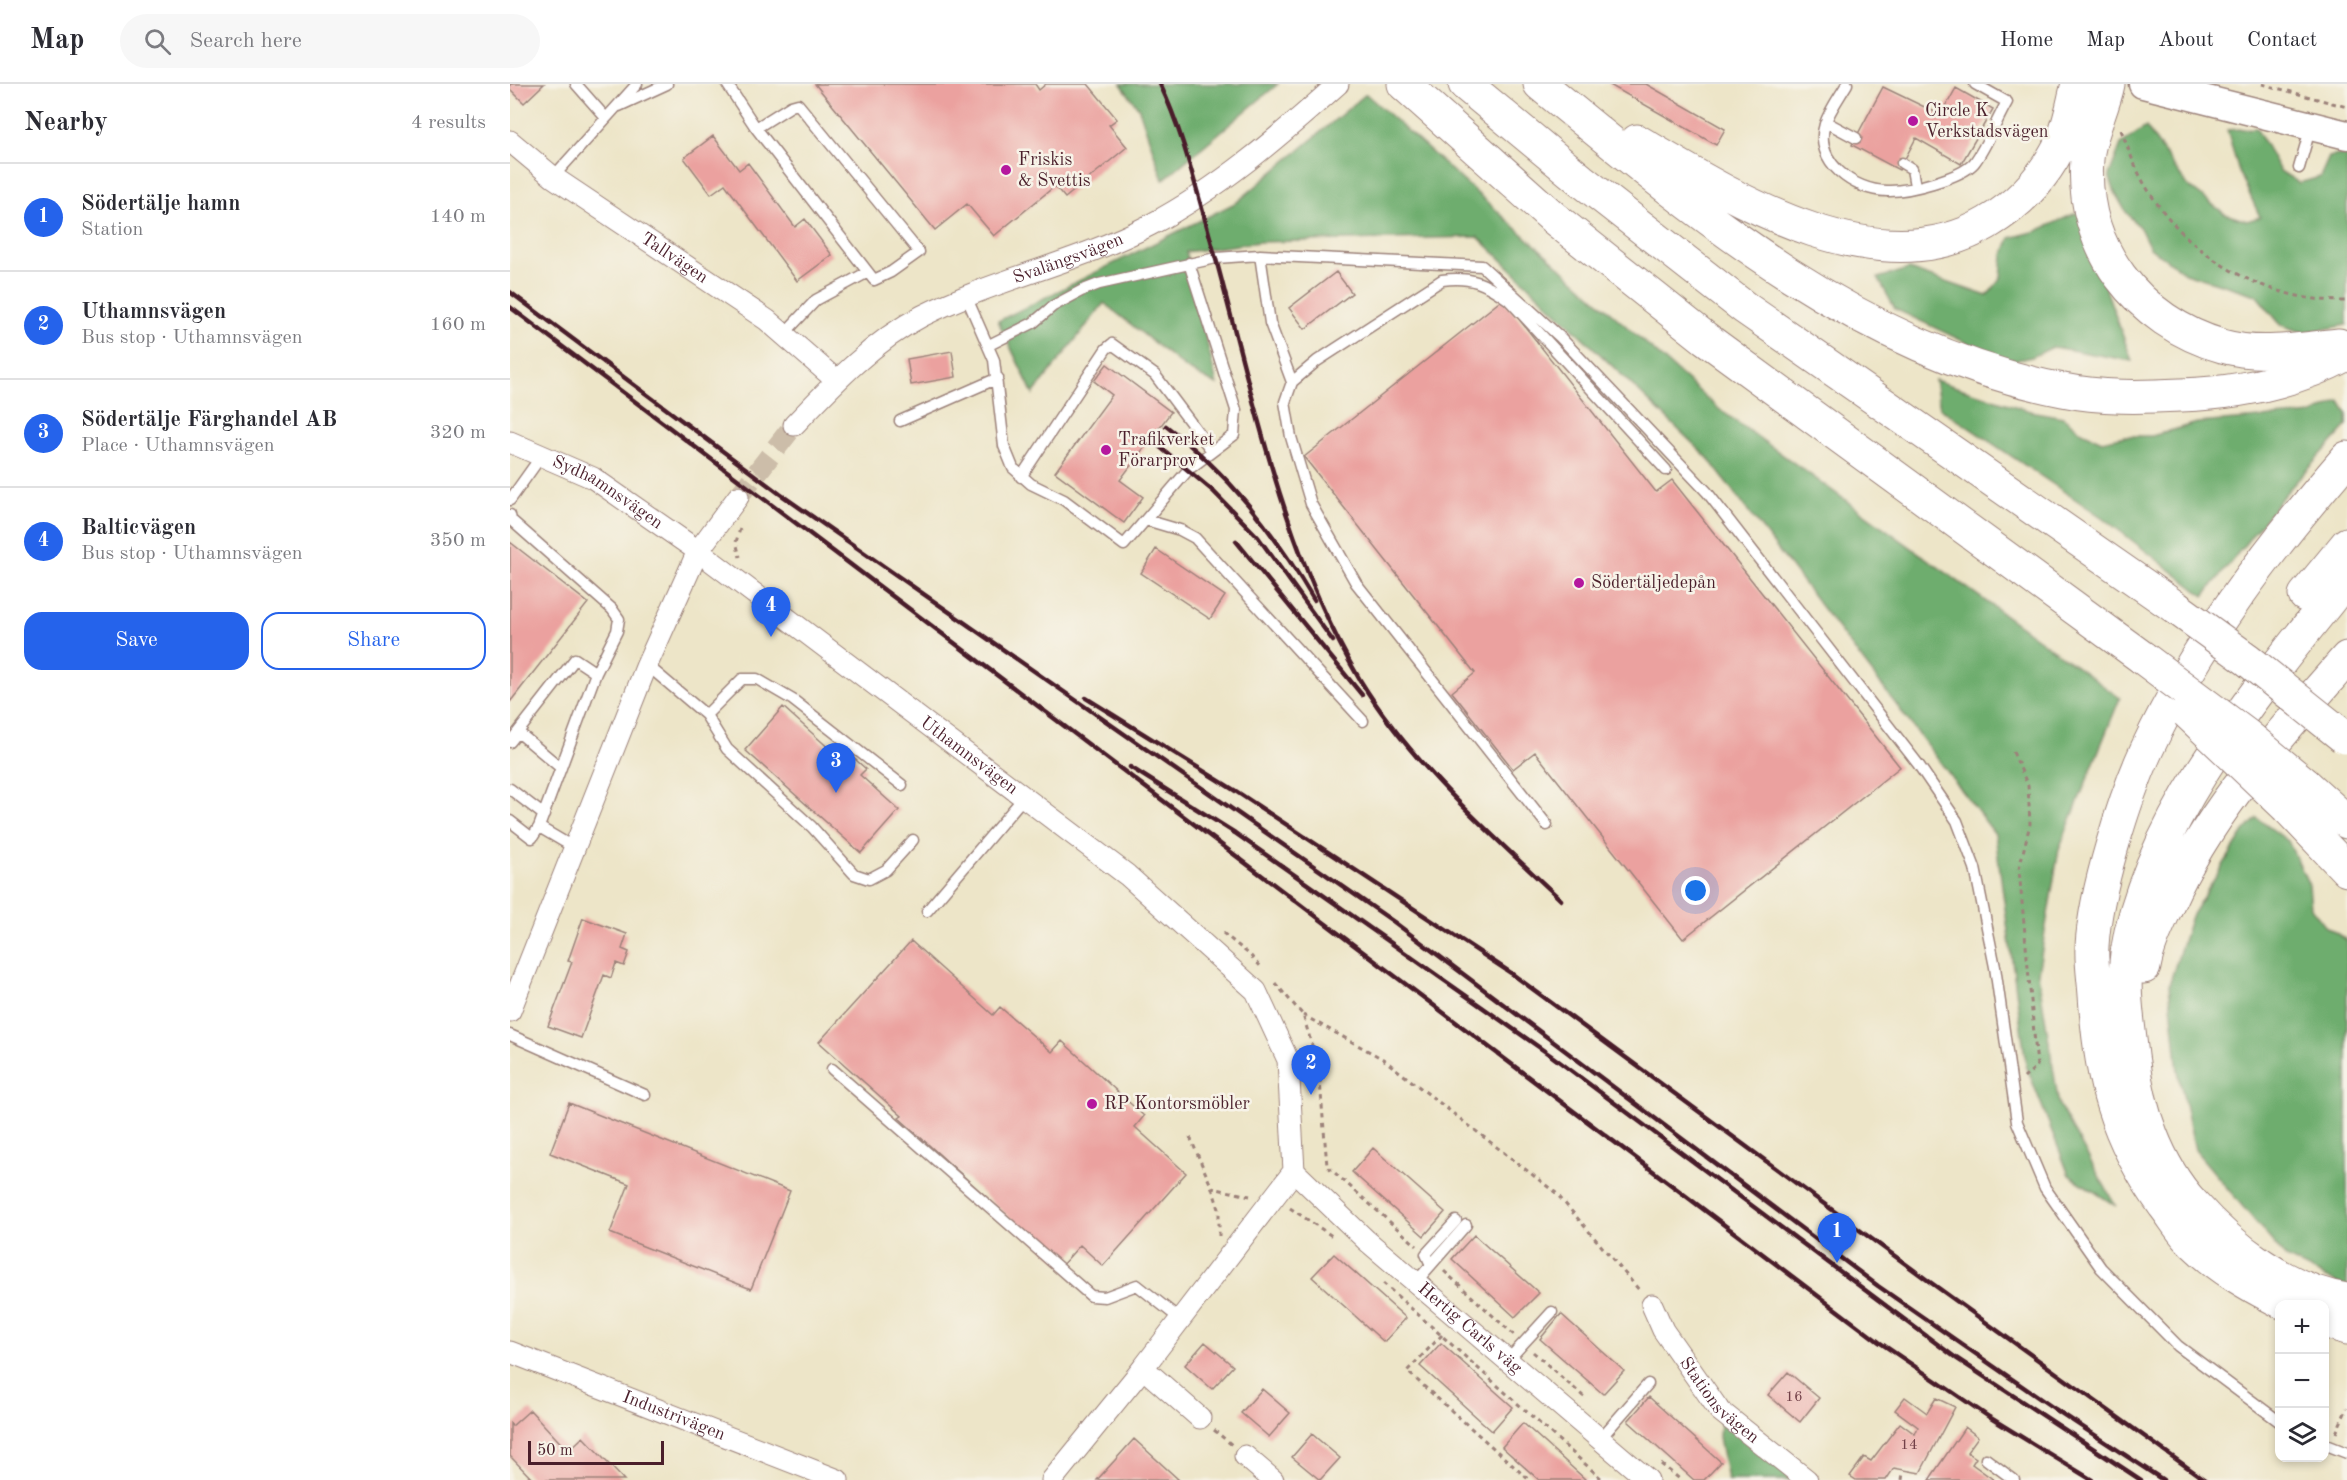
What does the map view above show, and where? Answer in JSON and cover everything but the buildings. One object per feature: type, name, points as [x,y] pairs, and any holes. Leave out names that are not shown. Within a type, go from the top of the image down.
[{"type":"highway","points":[[1465,84],[1581,180],[1745,308],[2175,607],[2248,660],[2345,739]]},
{"type":"highway","points":[[1540,84],[1671,161],[1772,214],[1824,234],[1880,246],[1934,244],[1975,230],[2013,208],[2043,174],[2063,139],[2078,84]]},
{"type":"highway","points":[[1540,84],[1627,156],[1796,278],[1886,330],[1978,369],[2064,391],[2140,398],[2223,393],[2279,381],[2347,354]]},
{"type":"highway","points":[[2108,84],[2087,157],[2088,205],[2099,241],[2116,274],[2144,305],[2179,330],[2223,346],[2273,352],[2347,344]]},
{"type":"highway","points":[[1407,87],[1555,219],[1705,338],[2103,628],[2141,661],[2246,735],[2296,795],[2347,870]]},
{"type":"highway","points":[[2277,1300],[2234,1276],[2188,1237],[2146,1180],[2112,1107],[2099,1054],[2092,947],[2097,904],[2119,829],[2146,751],[2198,654],[2292,522],[2347,458]]},
{"type":"highway","points":[[2095,1004],[2117,901],[2166,792],[2276,631],[2347,544]]},
{"type":"highway","points":[[2347,578],[2251,698],[2182,804],[2140,902],[2127,952],[2124,994],[2135,1080],[2145,1120],[2179,1189],[2217,1231],[2274,1273],[2329,1298],[2347,1300]]},
{"type":"highway","points":[[2131,1046],[2147,948],[2175,887],[2206,829],[2258,760],[2347,658]]},
{"type":"highway","points":[[2296,795],[2347,822]]},
{"type":"highway","points":[[2329,1322],[2347,1328]]},
{"type":"main road","points":[[2144,84],[2347,135]]},
{"type":"main road","points":[[2220,84],[2347,117]]},
{"type":"street","name":"Svalängsvägen","points":[[794,425],[836,380],[879,345],[920,317],[966,296],[1111,243],[1177,210],[1261,150],[1338,84]]},
{"type":"street","name":"Tallvägen","points":[[510,141],[553,177],[767,320],[836,380]]},
{"type":"street","name":"Sydhamnsvägen","points":[[510,442],[593,478],[698,551]]},
{"type":"street","points":[[510,1011],[573,847],[647,665],[698,551],[738,497]]},
{"type":"street","name":"Uthamnsvägen","points":[[698,551],[1127,875],[1256,991],[1288,1060],[1294,1171]]},
{"type":"street","points":[[1052,1480],[1143,1368],[1294,1171]]},
{"type":"street","name":"Hertig Carls väg","points":[[1294,1171],[1366,1240],[1508,1360],[1607,1431],[1653,1471]]},
{"type":"street","name":"Stationsvägen","points":[[1652,1305],[1662,1330],[1719,1410],[1807,1480]]},
{"type":"street","name":"Industrivägen","points":[[510,1352],[838,1480]]},
{"type":"street","points":[[1143,1368],[1200,1418]]},
{"type":"street","points":[[1245,1456],[1272,1480]]},
{"type":"lane","points":[[576,84],[609,113]]},
{"type":"lane","points":[[553,177],[637,84]]},
{"type":"lane","points":[[609,113],[668,84]]},
{"type":"lane","points":[[727,84],[756,128],[874,280],[891,272],[919,252],[798,104],[756,128]]},
{"type":"lane","points":[[1847,84],[1826,122],[1825,155],[1839,172],[1860,184],[1887,192],[1947,178],[1973,164],[2007,102],[1976,84]]},
{"type":"lane","points":[[1826,122],[1856,138]]},
{"type":"lane","points":[[2299,168],[2311,126]]},
{"type":"lane","points":[[1902,164],[1912,169],[1915,186]]},
{"type":"lane","points":[[989,345],[1026,327],[1066,298],[1081,291],[1216,258],[1260,255],[1482,266],[1560,337],[1707,492],[1918,764],[1957,821],[1976,868],[1995,967],[2017,1122],[2045,1188],[2101,1268],[2178,1346],[2275,1418]]},
{"type":"lane","points":[[1260,255],[1270,323],[1292,382]]},
{"type":"lane","points":[[966,296],[989,345],[998,378],[1004,446],[1010,462],[1021,477],[1064,500],[1124,545],[1189,469],[1234,435],[1236,410],[1189,263]]},
{"type":"lane","points":[[784,334],[816,300],[868,272]]},
{"type":"lane","points":[[1547,825],[1356,583],[1333,546],[1311,504],[1291,436],[1285,402],[1292,382],[1317,361],[1442,280],[1463,277],[1488,286],[1509,300],[1666,470]]},
{"type":"lane","points":[[1021,477],[1106,349],[1112,344],[1155,375],[1212,451]]},
{"type":"lane","points":[[900,421],[998,378]]},
{"type":"lane","points":[[510,500],[542,455]]},
{"type":"lane","points":[[510,515],[510,520],[612,609],[619,619],[617,631],[596,673],[539,826],[532,838],[510,821]]},
{"type":"lane","points":[[1146,520],[1180,530],[1195,538],[1363,721]]},
{"type":"lane","points":[[510,742],[575,659],[596,673]]},
{"type":"lane","points":[[647,665],[706,715],[727,748],[812,826],[854,874],[869,879],[886,870],[913,840]]},
{"type":"lane","points":[[706,715],[742,679],[758,679],[793,700],[902,785]]},
{"type":"lane","points":[[518,732],[561,768]]},
{"type":"lane","points":[[510,789],[544,815]]},
{"type":"lane","points":[[927,911],[1024,797]]},
{"type":"lane","points":[[539,826],[573,847]]},
{"type":"lane","points":[[510,1035],[645,1095]]},
{"type":"lane","points":[[832,1069],[1091,1296],[1105,1297],[1137,1285],[1180,1319]]},
{"type":"lane","points":[[1416,1282],[1430,1260],[1461,1223]]},
{"type":"lane","points":[[1508,1360],[1552,1312]]},
{"type":"lane","points":[[1607,1431],[1648,1384]]},
{"type":"lane","points":[[2329,1446],[2347,1453]]},
{"type":"lane","points":[[1986,1459],[2014,1480]]},
{"type":"path","points":[[2262,84],[2347,107]]},
{"type":"path","points":[[2120,128],[2145,185],[2170,220],[2202,252],[2238,277],[2283,292],[2328,301],[2347,301]]},
{"type":"path","points":[[742,524],[736,542],[738,554],[744,561]]},
{"type":"path","points":[[2012,1089],[2037,1066],[2019,869],[2031,824],[2028,786],[2013,752]]},
{"type":"path","points":[[1223,933],[1250,955],[1266,972]]},
{"type":"path","points":[[1273,981],[1304,1015],[1383,1059],[1556,1193],[1652,1305]]},
{"type":"path","points":[[1304,1015],[1319,1069],[1327,1166],[1523,1343],[1607,1431]]},
{"type":"path","points":[[1190,1137],[1212,1188],[1248,1196],[1273,1197],[1336,1239]]},
{"type":"path","points":[[1380,1280],[1603,1480]]},
{"type":"path","points":[[1458,1318],[1407,1371],[1529,1480]]},
{"type":"path","points":[[2329,1441],[2347,1408]]},
{"type":"path","points":[[1200,1418],[1245,1456]]},
{"type":"path","points":[[1653,1471],[1681,1480]]},
{"type":"path","points":[[1902,1480],[1903,1472]]},
{"type":"green space","points":[[1121,84],[1278,84],[1163,180],[1139,109]]},
{"type":"green space","points":[[1366,94],[1719,409],[2120,698],[2059,849],[2038,973],[2059,1105],[2116,1206],[2069,1175],[2026,1065],[1995,834],[1707,457],[1478,237],[1259,242],[1186,252],[1217,385],[1187,369],[1104,303],[1033,394],[998,321],[1237,202]]},
{"type":"green space","points":[[2146,127],[2186,184],[2225,214],[2247,221],[2260,217],[2238,169],[2227,130],[2256,128],[2280,171],[2299,183],[2320,177],[2329,157],[2343,154],[2347,157],[2347,325],[2304,333],[2281,325],[2256,295],[2185,273],[2150,248],[2140,228],[2126,212],[2115,193],[2109,175],[2121,144]]},
{"type":"green space","points":[[2078,212],[2132,361],[2053,347],[2032,357],[2007,362],[1895,309],[1878,278],[1909,269],[1987,296],[2001,278],[2003,255],[2010,238],[2037,231]]},
{"type":"green space","points":[[1935,380],[2030,411],[2063,417],[2082,432],[2102,441],[2125,436],[2152,436],[2197,423],[2313,414],[2340,401],[2347,413],[2347,426],[2284,495],[2204,596],[2103,518],[1940,408]]},
{"type":"green space","points":[[2257,818],[2288,841],[2309,885],[2311,908],[2325,926],[2347,940],[2347,1288],[2286,1258],[2195,1150],[2178,1072],[2169,985],[2191,916],[2244,832]]},
{"type":"green space","points":[[1720,1420],[1792,1480],[1727,1480],[1719,1437]]},
{"type":"tunnel","points":[[738,497],[794,425]]},
{"type":"railway","points":[[1160,84],[1175,119],[1192,174],[1253,403],[1288,518],[1308,574],[1332,628],[1360,680],[1403,741],[1453,796],[1561,900]]},
{"type":"railway","points":[[510,292],[780,494],[1394,922],[1878,1286],[2055,1409],[2163,1480]]},
{"type":"railway","points":[[510,307],[1879,1342],[1989,1417],[2092,1480]]},
{"type":"railway","points":[[1166,426],[1210,463],[1249,505],[1283,551],[1314,600]]},
{"type":"railway","points":[[1154,442],[1213,491],[1258,537],[1333,641]]},
{"type":"railway","points":[[1236,541],[1362,695]]},
{"type":"railway","points":[[1086,698],[1234,790],[1511,973],[1930,1282],[2205,1480]]},
{"type":"railway","points":[[1130,767],[1235,833],[1553,1057],[1956,1358],[2141,1480]]},
{"type":"place","name":"Circle K Verkstadsvägen","points":[[1913,121]]},
{"type":"place","name":"Friskis & Svettis","points":[[1006,170]]},
{"type":"place","name":"Trafikverket Förarprov","points":[[1106,450]]},
{"type":"place","name":"Södertäljedepån","points":[[1579,583]]},
{"type":"place","name":"Balticvägen","points":[[771,637]]},
{"type":"place","name":"Södertälje Färghandel AB","points":[[836,793]]},
{"type":"place","name":"Uthamnsvägen","points":[[1311,1095]]},
{"type":"place","name":"RP Kontorsmöbler","points":[[1092,1104]]},
{"type":"place","name":"Södertälje hamn","points":[[1837,1263]]}]
